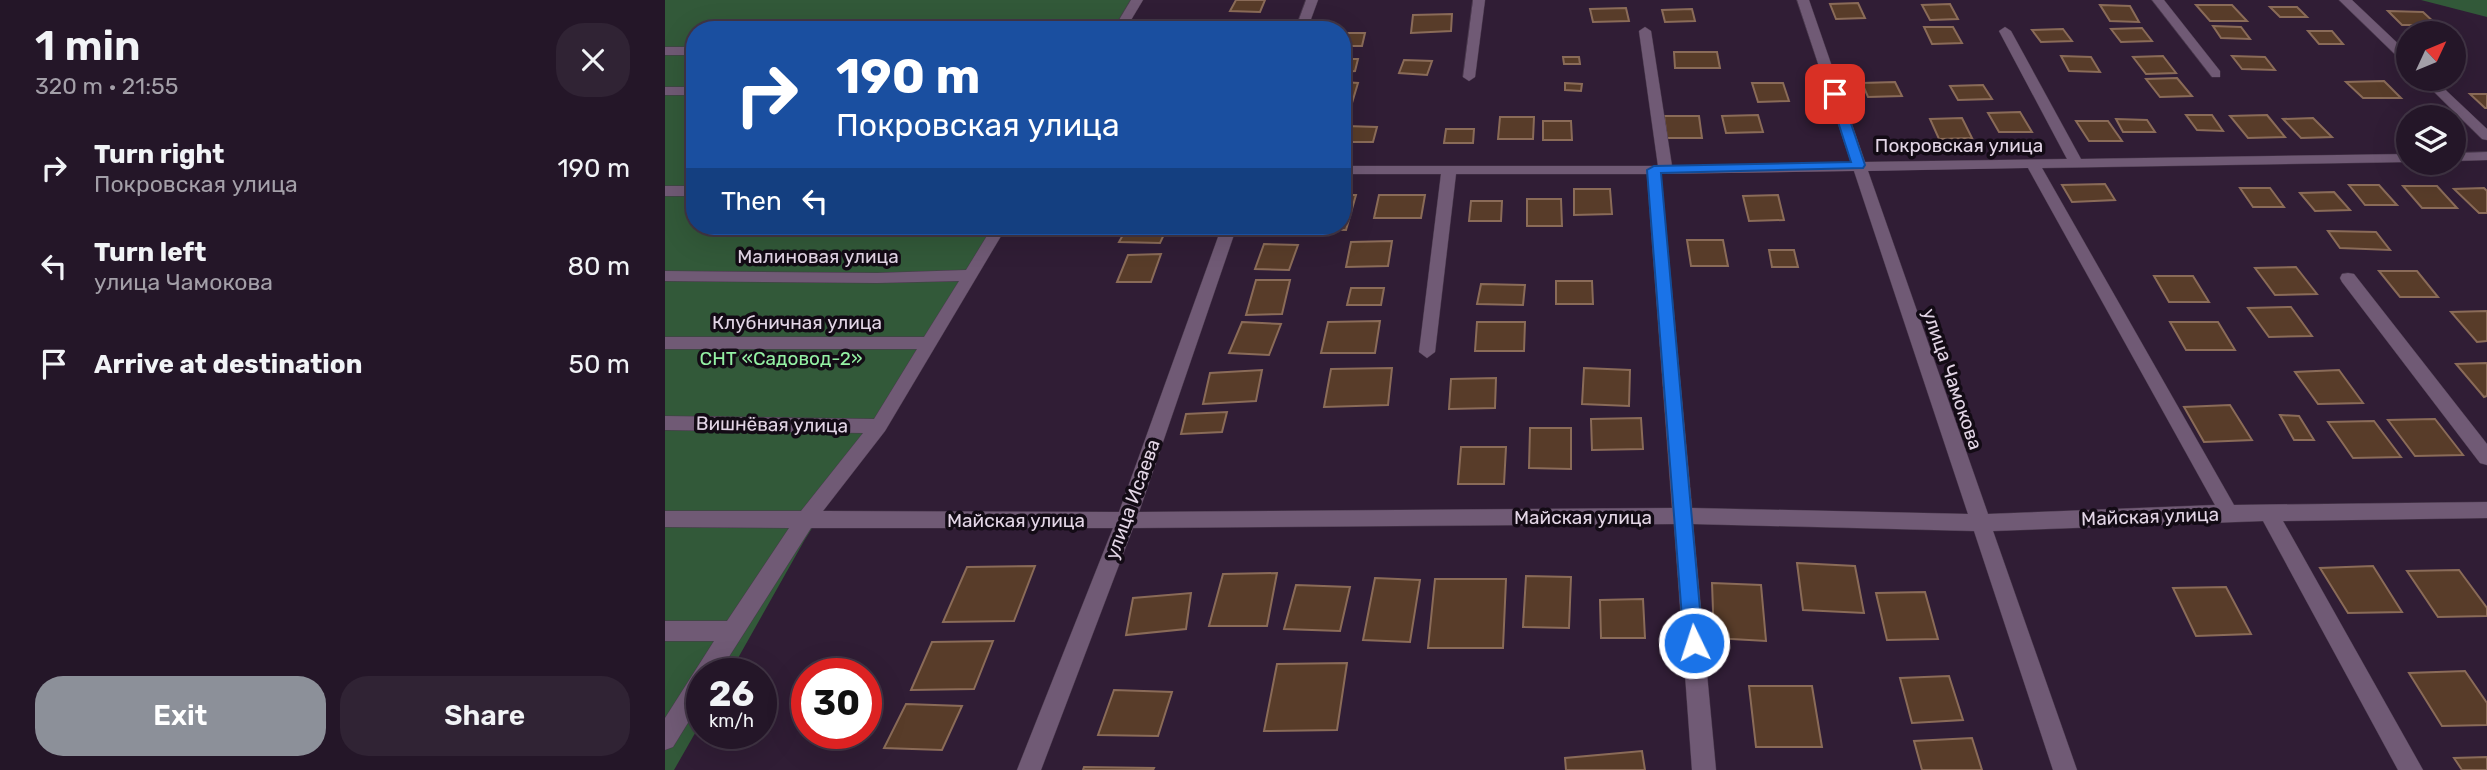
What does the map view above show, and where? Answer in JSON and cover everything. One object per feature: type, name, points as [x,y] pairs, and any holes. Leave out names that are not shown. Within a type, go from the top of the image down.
[{"type":"street","points":[[1124,21],[1137,0]]},
{"type":"street","points":[[1305,21],[1313,0]]},
{"type":"street","points":[[1469,76],[1479,0]]},
{"type":"street","name":"улица Чамокова","points":[[1803,0],[2065,770]]},
{"type":"street","points":[[2158,0],[2216,74]]},
{"type":"street","points":[[2345,0],[2396,49]]},
{"type":"street","points":[[1645,31],[1660,170],[1683,516],[1704,770]]},
{"type":"street","points":[[2005,31],[2077,164]]},
{"type":"street","points":[[665,51],[686,51]]},
{"type":"street","points":[[665,91],[686,91]]},
{"type":"street","points":[[2440,91],[2487,136]]},
{"type":"street","points":[[2466,157],[2487,156]]},
{"type":"street","name":"Покровская улица","points":[[1351,170],[1660,170],[2396,158]]},
{"type":"street","points":[[2033,164],[2229,513]]},
{"type":"street","points":[[1427,352],[1449,170]]},
{"type":"street","points":[[665,191],[686,191]]},
{"type":"street","points":[[715,658],[805,520],[879,426],[994,235]]},
{"type":"street","name":"улица Исаева","points":[[1029,770],[1126,520],[1226,235]]},
{"type":"street","name":"Малиновая улица","points":[[665,276],[877,278],[970,275]]},
{"type":"street","points":[[2349,278],[2487,458]]},
{"type":"street","name":"Клубничная улица","points":[[665,343],[929,343]]},
{"type":"street","name":"Вишнёвая улица","points":[[665,423],[879,426]]},
{"type":"street","name":"Майская улица","points":[[665,519],[1126,520],[1683,516],[1979,523],[2229,513],[2487,510]]},
{"type":"street","points":[[2269,513],[2411,770]]},
{"type":"street","points":[[665,631],[731,631]]},
{"type":"street","points":[[665,739],[686,705]]},
{"type":"green space","name":"СНТ «Садовод-2»","points":[[665,0],[1137,0],[1125,21],[686,21],[686,235],[996,235],[804,541],[738,658],[686,658],[686,749],[674,770],[665,770]]},
{"type":"green space","points":[[2421,0],[2487,0],[2487,17]]},
{"type":"building","points":[[1236,0],[1265,0],[1260,12],[1230,11]]},
{"type":"building","points":[[1858,3],[1865,18],[1836,19],[1830,4]]},
{"type":"building","points":[[1950,4],[1958,19],[1930,20],[1922,5]]},
{"type":"building","points":[[2100,5],[2130,6],[2139,22],[2110,21]]},
{"type":"building","points":[[2196,5],[2232,5],[2247,21],[2210,21]]},
{"type":"building","points":[[2270,7],[2297,7],[2307,17],[2280,17]]},
{"type":"building","points":[[1626,8],[1629,21],[1593,22],[1590,9]]},
{"type":"building","points":[[1692,9],[1695,21],[1665,22],[1662,10]]},
{"type":"building","points":[[2388,11],[2423,12],[2433,21],[2398,21]]},
{"type":"building","points":[[1452,14],[1451,31],[1411,33],[1413,15]]},
{"type":"building","points":[[2213,26],[2241,27],[2250,39],[2221,38]]},
{"type":"building","points":[[1924,27],[1953,27],[1962,43],[1932,44]]},
{"type":"building","points":[[2142,28],[2152,41],[2121,42],[2111,29]]},
{"type":"building","points":[[2063,29],[2072,41],[2041,42],[2032,30]]},
{"type":"building","points":[[2308,31],[2332,31],[2343,44],[2319,44]]},
{"type":"building","points":[[1351,33],[1365,33],[1362,46],[1351,46]]},
{"type":"building","points":[[1674,52],[1717,52],[1720,68],[1675,68]]},
{"type":"building","points":[[2061,56],[2091,57],[2100,72],[2069,71]]},
{"type":"building","points":[[2163,56],[2176,73],[2146,74],[2133,57]]},
{"type":"building","points":[[2232,56],[2265,57],[2275,70],[2242,69]]},
{"type":"building","points":[[1563,57],[1579,57],[1580,64],[1564,64]]},
{"type":"building","points":[[1351,59],[1358,59],[1355,71],[1351,71]]},
{"type":"building","points":[[1404,60],[1432,61],[1427,75],[1399,73]]},
{"type":"building","points":[[2177,78],[2192,96],[2160,97],[2146,79]]},
{"type":"building","points":[[2384,81],[2401,98],[2363,98],[2346,82]]},
{"type":"building","points":[[1895,82],[1902,96],[1868,97],[1862,83]]},
{"type":"building","points":[[1351,83],[1358,83],[1352,103]]},
{"type":"building","points":[[1565,83],[1582,84],[1581,91],[1565,90]]},
{"type":"building","points":[[1752,83],[1783,83],[1789,101],[1758,102]]},
{"type":"building","points":[[1983,85],[1992,99],[1958,100],[1950,86]]},
{"type":"building","points":[[2470,94],[2487,94],[2487,108],[2485,108]]},
{"type":"building","points":[[2020,112],[2032,132],[1999,132],[1988,113]]},
{"type":"building","points":[[1758,115],[1763,132],[1726,133],[1722,116]]},
{"type":"building","points":[[2186,115],[2212,115],[2223,131],[2197,130]]},
{"type":"building","points":[[2267,115],[2285,137],[2248,138],[2230,116]]},
{"type":"building","points":[[1664,116],[1699,116],[1702,138],[1667,138]]},
{"type":"building","points":[[1500,117],[1534,117],[1533,139],[1498,139]]},
{"type":"building","points":[[1962,118],[1972,138],[1939,139],[1930,119]]},
{"type":"building","points":[[2313,118],[2332,137],[2301,138],[2283,119]]},
{"type":"building","points":[[2116,119],[2147,120],[2155,132],[2123,132]]},
{"type":"building","points":[[1543,121],[1571,121],[1572,140],[1543,140]]},
{"type":"building","points":[[2076,121],[2108,121],[2122,141],[2089,141]]},
{"type":"building","points":[[1351,126],[1377,127],[1373,142],[1351,142]]},
{"type":"building","points":[[1446,129],[1474,129],[1473,143],[1444,143]]},
{"type":"building","points":[[2105,184],[2115,200],[2072,202],[2062,185]]},
{"type":"building","points":[[2349,185],[2379,185],[2397,205],[2365,205]]},
{"type":"building","points":[[2403,186],[2437,186],[2457,208],[2422,208]]},
{"type":"building","points":[[2240,188],[2270,188],[2284,207],[2253,207]]},
{"type":"building","points":[[2484,188],[2487,191],[2487,213],[2479,213],[2454,189]]},
{"type":"building","points":[[1574,189],[1610,189],[1612,214],[1574,215]]},
{"type":"building","points":[[2334,192],[2350,210],[2315,211],[2300,193]]},
{"type":"building","points":[[1351,195],[1356,195],[1351,212]]},
{"type":"building","points":[[1379,195],[1425,195],[1421,218],[1374,218]]},
{"type":"building","points":[[1778,195],[1784,220],[1749,221],[1743,196]]},
{"type":"building","points":[[1527,199],[1561,199],[1562,226],[1527,226]]},
{"type":"building","points":[[1471,201],[1502,201],[1501,221],[1469,221]]},
{"type":"building","points":[[2328,231],[2376,232],[2390,250],[2340,248]]},
{"type":"building","points":[[1123,235],[1164,235],[1160,243],[1119,242]]},
{"type":"building","points":[[1687,240],[1723,240],[1728,266],[1691,266]]},
{"type":"building","points":[[1392,241],[1388,266],[1346,267],[1351,242]]},
{"type":"building","points":[[1264,244],[1298,245],[1289,270],[1255,269]]},
{"type":"building","points":[[1769,250],[1794,250],[1798,267],[1772,267]]},
{"type":"building","points":[[1161,254],[1151,282],[1117,282],[1128,255]]},
{"type":"building","points":[[2296,267],[2317,294],[2275,295],[2255,268]]},
{"type":"building","points":[[2379,271],[2417,271],[2438,297],[2400,297]]},
{"type":"building","points":[[2154,276],[2193,276],[2209,302],[2169,302]]},
{"type":"building","points":[[1256,280],[1290,280],[1282,314],[1246,315]]},
{"type":"building","points":[[1556,281],[1592,281],[1593,304],[1556,304]]},
{"type":"building","points":[[1481,284],[1525,285],[1523,305],[1477,304]]},
{"type":"building","points":[[1351,288],[1384,288],[1381,305],[1347,305]]},
{"type":"building","points":[[2291,307],[2312,336],[2269,337],[2248,308]]},
{"type":"building","points":[[2487,311],[2487,341],[2477,342],[2451,312]]},
{"type":"building","points":[[1380,321],[1375,353],[1321,353],[1328,322]]},
{"type":"building","points":[[1242,322],[1281,324],[1269,355],[1229,353]]},
{"type":"building","points":[[1477,322],[1525,322],[1524,351],[1475,351]]},
{"type":"building","points":[[2170,322],[2218,322],[2235,350],[2186,350]]},
{"type":"building","points":[[2487,363],[2487,396],[2484,397],[2456,364]]},
{"type":"building","points":[[1392,368],[1388,405],[1324,407],[1331,369]]},
{"type":"building","points":[[1584,368],[1630,370],[1629,406],[1582,404]]},
{"type":"building","points":[[1262,370],[1256,401],[1203,404],[1210,373]]},
{"type":"building","points":[[2339,370],[2363,403],[2318,404],[2295,372]]},
{"type":"building","points":[[1496,378],[1495,408],[1449,409],[1451,379]]},
{"type":"building","points":[[2230,405],[2252,440],[2204,442],[2184,407]]},
{"type":"building","points":[[1227,412],[1222,432],[1181,434],[1186,414]]},
{"type":"building","points":[[2280,415],[2299,416],[2314,440],[2294,440]]},
{"type":"building","points":[[1641,418],[1643,449],[1592,450],[1591,419]]},
{"type":"building","points":[[2435,419],[2463,455],[2415,456],[2388,420]]},
{"type":"building","points":[[2374,421],[2401,457],[2353,458],[2328,422]]},
{"type":"building","points":[[1530,428],[1571,428],[1571,469],[1529,468]]},
{"type":"building","points":[[1461,447],[1506,447],[1504,484],[1458,484]]},
{"type":"building","points":[[1797,563],[1855,566],[1864,613],[1803,610]]},
{"type":"building","points":[[1035,566],[1014,621],[943,622],[967,567]]},
{"type":"building","points":[[2373,566],[2402,612],[2348,613],[2320,568]]},
{"type":"building","points":[[2459,570],[2487,608],[2487,616],[2438,617],[2407,571]]},
{"type":"building","points":[[1277,573],[1267,626],[1209,626],[1223,574]]},
{"type":"building","points":[[1526,576],[1571,577],[1569,628],[1523,627]]},
{"type":"building","points":[[1375,578],[1420,580],[1410,642],[1363,640]]},
{"type":"building","points":[[1435,579],[1506,579],[1503,648],[1428,648]]},
{"type":"building","points":[[1712,583],[1761,585],[1766,641],[1714,638]]},
{"type":"building","points":[[1296,585],[1350,587],[1340,631],[1284,629]]},
{"type":"building","points":[[2226,587],[2251,634],[2196,636],[2173,588]]},
{"type":"building","points":[[1925,592],[1938,639],[1887,640],[1876,593]]},
{"type":"building","points":[[1191,593],[1186,629],[1126,635],[1133,598]]},
{"type":"building","points":[[1643,599],[1645,638],[1601,638],[1600,600]]},
{"type":"building","points":[[993,641],[974,689],[911,690],[932,642]]},
{"type":"building","points":[[1347,663],[1337,730],[1264,731],[1277,664]]},
{"type":"building","points":[[2465,671],[2487,703],[2487,725],[2442,726],[2409,673]]},
{"type":"building","points":[[1949,676],[1963,720],[1912,723],[1900,678]]},
{"type":"building","points":[[1749,686],[1812,686],[1822,747],[1756,747]]},
{"type":"building","points":[[1114,690],[1172,692],[1158,736],[1098,735]]},
{"type":"building","points":[[906,704],[962,706],[942,750],[884,748]]},
{"type":"building","points":[[1972,738],[1982,770],[1922,770],[1914,741]]},
{"type":"building","points":[[1642,751],[1645,770],[1566,770],[1565,758]]},
{"type":"building","points":[[2487,757],[2487,770],[2462,770],[2454,758]]},
{"type":"building","points":[[1084,767],[1154,768],[1083,770]]},
{"type":"route","points":[[1694,643],[1654,170],[1859,165],[1835,94]]}]
